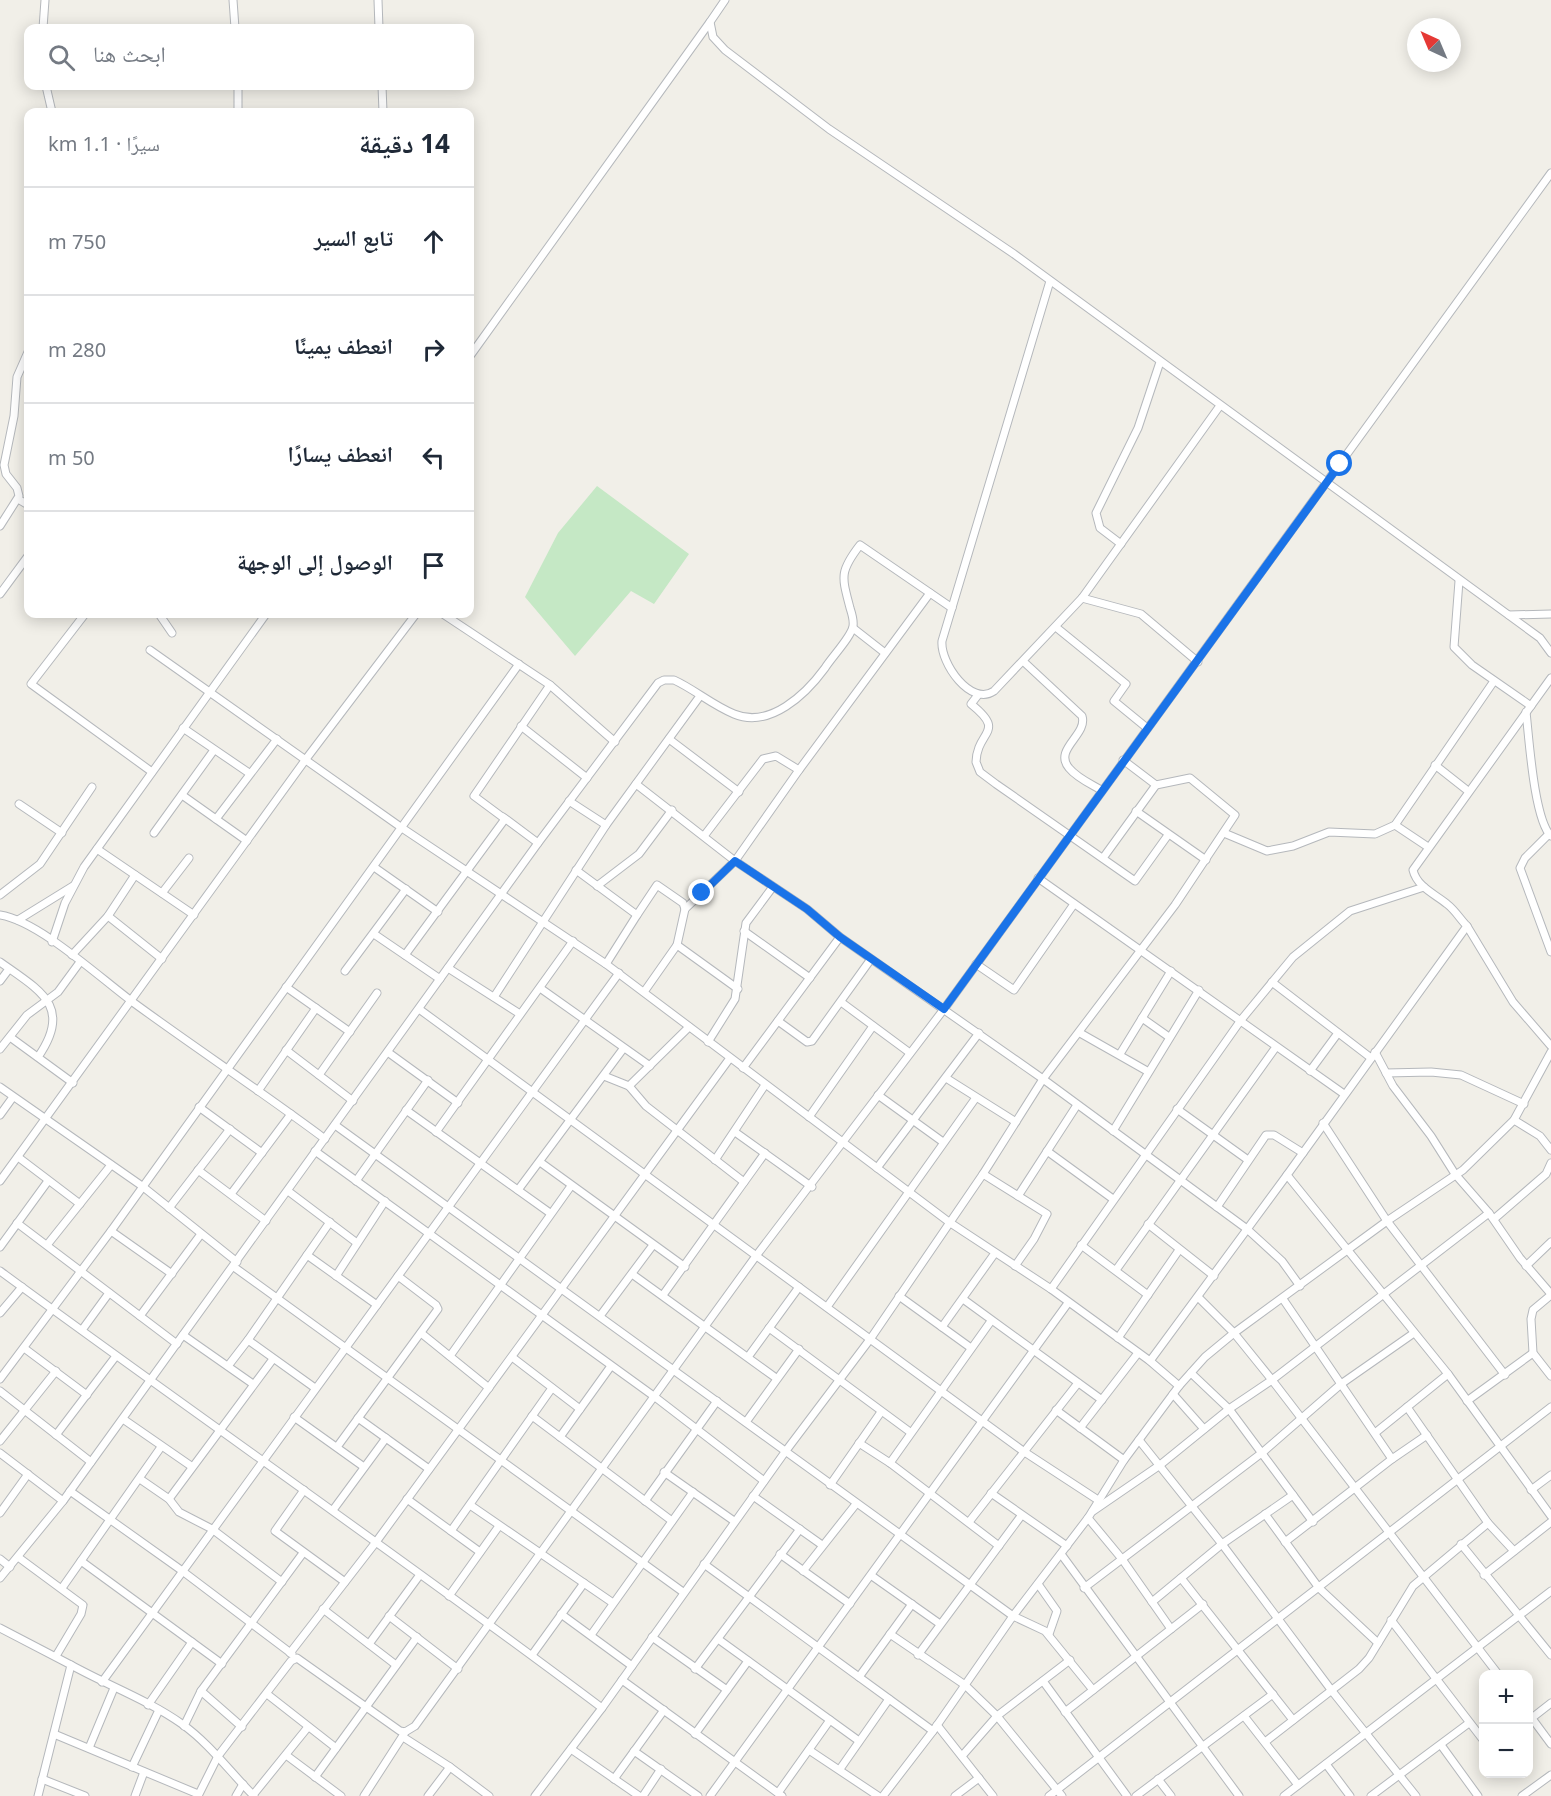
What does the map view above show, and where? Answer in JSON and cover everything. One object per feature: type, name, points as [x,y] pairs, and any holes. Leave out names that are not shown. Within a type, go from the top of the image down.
[{"type":"street","points":[[43,24],[45,0]]},
{"type":"street","points":[[233,0],[235,24]]},
{"type":"street","points":[[378,0],[379,24]]},
{"type":"street","points":[[474,350],[725,0]]},
{"type":"street","points":[[710,22],[713,37],[725,50],[829,129],[1050,281],[1459,581],[1540,638],[1551,642]]},
{"type":"street","points":[[47,90],[51,108]]},
{"type":"street","points":[[238,90],[238,108]]},
{"type":"street","points":[[382,90],[383,108]]},
{"type":"street","points":[[364,1796],[404,1735],[415,1726],[458,1669],[756,1256],[812,1187],[944,1009],[1123,760],[1198,662],[1551,172]]},
{"type":"street","points":[[978,695],[952,673],[943,658],[942,641],[1050,281]]},
{"type":"street","points":[[0,526],[18,499],[18,490],[6,474],[4,465],[15,416],[17,377],[24,361]]},
{"type":"street","points":[[1121,544],[1100,528],[1096,513],[1138,428],[1160,362]]},
{"type":"street","points":[[1168,835],[1135,881],[978,769],[977,755],[989,725],[987,718],[971,704],[978,695],[991,693],[1024,662],[1082,598],[1219,406]]},
{"type":"street","points":[[18,499],[24,503]]},
{"type":"street","points":[[0,1578],[63,1501],[236,1264],[315,1151],[389,1053],[538,843],[660,681],[674,680],[735,715],[749,718],[786,707],[809,687],[853,628],[853,616],[842,581],[845,564],[860,545],[952,608]]},
{"type":"street","points":[[0,594],[24,561]]},
{"type":"street","points":[[1459,581],[1454,647],[1472,665],[1528,709],[1538,805],[1544,827],[1550,835],[1524,858],[1520,868],[1551,952]]},
{"type":"street","points":[[685,909],[735,861],[930,593]]},
{"type":"street","points":[[1082,598],[1141,614],[1198,662]]},
{"type":"street","points":[[1507,615],[1551,615]]},
{"type":"street","points":[[82,618],[31,684],[152,772]]},
{"type":"street","points":[[162,618],[172,633]]},
{"type":"street","points":[[52,942],[73,886],[97,849],[263,618]]},
{"type":"street","points":[[0,1181],[306,759],[413,618]]},
{"type":"street","points":[[449,618],[550,685],[615,742]]},
{"type":"street","points":[[853,628],[885,654]]},
{"type":"street","points":[[1057,628],[1126,684],[1114,701],[1147,728]]},
{"type":"street","points":[[1540,638],[1551,653]]},
{"type":"street","points":[[150,650],[467,873],[606,964],[949,1222],[1051,1289],[1150,1361],[1179,1386]]},
{"type":"street","points":[[1024,662],[1082,716],[1083,724],[1066,752],[1065,761],[1070,769],[1101,790]]},
{"type":"street","points":[[0,1379],[111,1232],[519,664]]},
{"type":"street","points":[[1551,678],[1413,870],[1415,877],[1424,887],[1449,905],[1467,926],[1513,1002],[1551,1046]]},
{"type":"street","points":[[1224,833],[1267,851],[1293,846],[1329,832],[1375,834],[1395,825],[1494,681]]},
{"type":"street","points":[[474,796],[550,685]]},
{"type":"street","points":[[494,997],[606,825],[700,696]]},
{"type":"street","points":[[521,726],[587,778]]},
{"type":"street","points":[[183,728],[249,773]]},
{"type":"street","points":[[216,819],[277,738]]},
{"type":"street","points":[[669,739],[739,792]]},
{"type":"street","points":[[154,833],[214,750]]},
{"type":"street","points":[[704,836],[739,792],[759,762],[767,757],[780,757],[799,770]]},
{"type":"street","points":[[1123,760],[1156,785]]},
{"type":"street","points":[[1435,765],[1468,791]]},
{"type":"street","points":[[546,1796],[537,1793],[603,1708],[734,1521],[871,1338],[983,1174],[1043,1079],[1142,951],[1224,833],[1234,812],[1190,778],[1156,785],[1103,858]]},
{"type":"street","points":[[636,784],[772,888],[807,909],[840,937],[979,1033],[1247,1229],[1282,1261],[1300,1286]]},
{"type":"street","points":[[0,896],[40,864],[92,787]]},
{"type":"street","points":[[182,795],[247,841]]},
{"type":"street","points":[[474,796],[538,843]]},
{"type":"street","points":[[405,956],[505,819],[474,796]]},
{"type":"street","points":[[569,801],[606,825]]},
{"type":"street","points":[[19,804],[62,833]]},
{"type":"street","points":[[597,886],[639,854],[672,810]]},
{"type":"street","points":[[1136,812],[1206,860]]},
{"type":"street","points":[[1395,825],[1428,847]]},
{"type":"street","points":[[97,849],[194,915]]},
{"type":"street","points":[[162,893],[189,858]]},
{"type":"street","points":[[374,867],[438,912]]},
{"type":"street","points":[[576,870],[637,915]]},
{"type":"street","points":[[72,955],[108,916],[135,875]]},
{"type":"street","points":[[1038,878],[1344,1094]]},
{"type":"street","points":[[606,964],[657,885],[683,903],[685,909],[677,945],[644,992]]},
{"type":"street","points":[[18,920],[73,886]]},
{"type":"street","points":[[1051,1289],[1241,1020],[1293,957],[1350,911],[1424,887]]},
{"type":"street","points":[[708,1042],[731,1008],[738,989],[744,931],[751,913],[772,888]]},
{"type":"street","points":[[345,971],[406,889]]},
{"type":"street","points":[[976,964],[1014,990],[1074,904]]},
{"type":"street","points":[[0,915],[18,920],[72,955],[132,1002],[325,1139]]},
{"type":"street","points":[[108,916],[162,959]]},
{"type":"street","points":[[1150,1361],[1467,926]]},
{"type":"street","points":[[744,931],[810,978]]},
{"type":"street","points":[[374,934],[440,979]]},
{"type":"street","points":[[743,1068],[840,937]]},
{"type":"street","points":[[436,1131],[573,941]]},
{"type":"street","points":[[677,945],[738,989]]},
{"type":"street","points":[[778,1021],[810,1042],[871,959]]},
{"type":"street","points":[[0,962],[47,1002],[52,1011],[54,1027],[38,1057]]},
{"type":"street","points":[[0,1049],[27,1015],[58,992],[80,962]]},
{"type":"street","points":[[448,968],[520,1014]]},
{"type":"street","points":[[0,981],[9,969]]},
{"type":"street","points":[[1120,1054],[1171,971]]},
{"type":"street","points":[[102,1682],[618,973]]},
{"type":"street","points":[[1272,982],[1338,1033],[1373,1055],[1455,1174],[1491,1216],[1526,1266],[1551,1295],[1533,1310],[1530,1319],[1533,1353],[1551,1376]]},
{"type":"street","points":[[286,987],[350,1032]]},
{"type":"street","points":[[540,988],[650,1066]]},
{"type":"street","points":[[1113,1131],[1147,1071],[1199,990]]},
{"type":"street","points":[[319,1075],[377,993]]},
{"type":"street","points":[[841,1002],[910,1053]]},
{"type":"street","points":[[258,1091],[316,1008]]},
{"type":"street","points":[[419,1009],[645,1177],[871,1338],[1023,1451],[1098,1500]]},
{"type":"street","points":[[1142,1018],[1169,1036]]},
{"type":"street","points":[[809,1117],[873,1026]]},
{"type":"street","points":[[629,1086],[689,1027]]},
{"type":"street","points":[[1080,1032],[1098,1046],[1120,1054],[1147,1071]]},
{"type":"street","points":[[877,1168],[979,1033]]},
{"type":"street","points":[[1310,1071],[1338,1033]]},
{"type":"street","points":[[10,1037],[73,1083]]},
{"type":"street","points":[[1116,1270],[1276,1047]]},
{"type":"street","points":[[518,1190],[623,1049]]},
{"type":"street","points":[[286,1050],[353,1101]]},
{"type":"street","points":[[883,1796],[935,1728],[1013,1616],[1090,1515],[1124,1460],[1179,1386],[1234,1333],[1387,1221],[1463,1170],[1514,1120],[1551,1052]]},
{"type":"street","points":[[389,1053],[458,1102]]},
{"type":"street","points":[[290,1653],[376,1542],[730,1058]]},
{"type":"street","points":[[1386,1073],[1431,1072],[1461,1075],[1524,1104]]},
{"type":"street","points":[[604,1076],[629,1086],[646,1106],[744,1182]]},
{"type":"street","points":[[946,1078],[975,1099],[1016,1122]]},
{"type":"street","points":[[356,1181],[428,1080]]},
{"type":"street","points":[[715,1160],[765,1085]]},
{"type":"street","points":[[0,1087],[142,1186],[277,1297],[683,1592]]},
{"type":"street","points":[[878,1095],[943,1142]]},
{"type":"street","points":[[0,1115],[13,1097]]},
{"type":"street","points":[[827,1307],[975,1099]]},
{"type":"street","points":[[1018,1196],[1077,1105]]},
{"type":"street","points":[[199,1107],[262,1153]]},
{"type":"street","points":[[1178,1108],[1248,1160]]},
{"type":"street","points":[[406,1110],[550,1213]]},
{"type":"street","points":[[231,1194],[291,1114]]},
{"type":"street","points":[[1514,1120],[1540,1136],[1551,1150]]},
{"type":"street","points":[[1323,1123],[1387,1221],[1423,1265],[1505,1375]]},
{"type":"street","points":[[335,1125],[1013,1616],[1040,1627],[1093,1690]]},
{"type":"street","points":[[169,1208],[230,1130]]},
{"type":"street","points":[[735,1132],[812,1187]]},
{"type":"street","points":[[1216,1207],[1248,1160],[1270,1133],[1303,1153]]},
{"type":"street","points":[[315,1151],[655,1397],[764,1481]]},
{"type":"street","points":[[1047,1151],[1113,1199]]},
{"type":"street","points":[[663,1295],[715,1226],[765,1153]]},
{"type":"street","points":[[18,1157],[80,1204]]},
{"type":"street","points":[[540,1162],[685,1267]]},
{"type":"street","points":[[1090,1515],[1160,1465],[1229,1409],[1272,1380],[1382,1293],[1491,1216],[1546,1174],[1551,1163]]},
{"type":"street","points":[[47,1245],[111,1166]]},
{"type":"street","points":[[198,1170],[266,1221]]},
{"type":"street","points":[[983,1174],[1045,1212],[1047,1217],[1015,1266]]},
{"type":"street","points":[[1287,1175],[1346,1251],[1448,1374],[1551,1516]]},
{"type":"street","points":[[0,1247],[48,1181]]},
{"type":"street","points":[[450,1356],[571,1186]]},
{"type":"street","points":[[288,1191],[357,1243]]},
{"type":"street","points":[[336,1276],[385,1201]]},
{"type":"street","points":[[228,1366],[330,1222]]},
{"type":"street","points":[[17,1223],[177,1344]]},
{"type":"street","points":[[1148,1224],[1214,1276]]},
{"type":"street","points":[[111,1232],[172,1274]]},
{"type":"street","points":[[140,1316],[201,1234]]},
{"type":"street","points":[[1526,1266],[1551,1242]]},
{"type":"street","points":[[600,1316],[654,1245]]},
{"type":"street","points":[[1081,1245],[1148,1295]]},
{"type":"street","points":[[1118,1338],[1179,1250]]},
{"type":"street","points":[[942,1327],[995,1253]]},
{"type":"street","points":[[307,1255],[378,1305]]},
{"type":"street","points":[[0,1271],[150,1381],[220,1428],[419,1576],[489,1624],[603,1708]]},
{"type":"street","points":[[632,1274],[776,1378]]},
{"type":"street","points":[[337,1447],[421,1333],[438,1306],[398,1276]]},
{"type":"street","points":[[0,1313],[22,1287]]},
{"type":"street","points":[[748,1357],[799,1287]]},
{"type":"street","points":[[82,1330],[109,1293]]},
{"type":"street","points":[[899,1296],[971,1348]]},
{"type":"street","points":[[1198,1297],[1234,1333],[1272,1380],[1495,1670]]},
{"type":"street","points":[[963,1299],[1102,1400]]},
{"type":"street","points":[[1283,1299],[1392,1459]]},
{"type":"street","points":[[710,1796],[849,1604],[872,1576],[929,1493],[1068,1303]]},
{"type":"street","points":[[890,1463],[991,1321]]},
{"type":"street","points":[[769,1328],[910,1432]]},
{"type":"street","points":[[421,1333],[489,1388]]},
{"type":"street","points":[[1084,1588],[1191,1504],[1263,1452],[1341,1384],[1414,1333]]},
{"type":"street","points":[[183,1335],[253,1384]]},
{"type":"street","points":[[248,1340],[315,1388]]},
{"type":"street","points":[[24,1348],[87,1395]]},
{"type":"street","points":[[746,1422],[799,1349]]},
{"type":"street","points":[[1080,1428],[1138,1353]]},
{"type":"street","points":[[1467,1401],[1533,1353]]},
{"type":"street","points":[[56,1436],[117,1356]]},
{"type":"street","points":[[512,1357],[580,1409]]},
{"type":"street","points":[[169,1499],[191,1466],[273,1359]]},
{"type":"street","points":[[560,1437],[611,1366]]},
{"type":"street","points":[[0,1441],[56,1371]]},
{"type":"street","points":[[1191,1373],[1229,1409],[1313,1522]]},
{"type":"street","points":[[1375,1433],[1448,1374]]},
{"type":"street","points":[[969,1522],[1078,1383]]},
{"type":"street","points":[[451,1531],[552,1388]]},
{"type":"street","points":[[0,1391],[91,1462]]},
{"type":"street","points":[[1173,1394],[1204,1429]]},
{"type":"street","points":[[645,1501],[717,1401]]},
{"type":"street","points":[[1407,1407],[1488,1523],[1514,1551]]},
{"type":"street","points":[[1049,1796],[1060,1793],[1099,1757],[1168,1702],[1391,1533],[1551,1407]]},
{"type":"street","points":[[1056,1410],[1124,1460]]},
{"type":"street","points":[[830,1485],[881,1412]]},
{"type":"street","points":[[532,1416],[672,1521]]},
{"type":"street","points":[[294,1417],[364,1467]]},
{"type":"street","points":[[358,1418],[429,1468]]},
{"type":"street","points":[[123,1419],[191,1466]]},
{"type":"street","points":[[1285,1542],[1392,1459],[1427,1436]]},
{"type":"street","points":[[333,1510],[386,1438]]},
{"type":"street","points":[[1139,1440],[1280,1618],[1332,1691],[1416,1796]]},
{"type":"street","points":[[859,1443],[890,1463],[999,1546]]},
{"type":"street","points":[[62,1588],[161,1447]]},
{"type":"street","points":[[0,1453],[63,1501]]},
{"type":"street","points":[[664,1472],[734,1521]]},
{"type":"street","points":[[0,1513],[28,1474]]},
{"type":"street","points":[[1531,1490],[1551,1475]]},
{"type":"street","points":[[140,1479],[169,1499],[178,1512],[212,1529],[282,1582]]},
{"type":"street","points":[[304,1490],[275,1531],[345,1581]]},
{"type":"street","points":[[70,1491],[182,1570],[290,1653],[367,1706],[489,1796]]},
{"type":"street","points":[[591,1635],[693,1492]]},
{"type":"street","points":[[991,1493],[1067,1546]]},
{"type":"street","points":[[1152,1602],[1222,1544],[1293,1495]]},
{"type":"street","points":[[753,1496],[822,1545]]},
{"type":"street","points":[[407,1498],[480,1552]]},
{"type":"street","points":[[802,1570],[856,1504]]},
{"type":"street","points":[[470,1505],[613,1603]]},
{"type":"street","points":[[1265,1514],[1319,1588],[1378,1643]]},
{"type":"street","points":[[1090,1515],[1171,1629]]},
{"type":"street","points":[[918,1655],[1021,1516]]},
{"type":"street","points":[[1484,1575],[1551,1522]]},
{"type":"street","points":[[1265,1742],[1359,1669],[1413,1586],[1488,1523]]},
{"type":"street","points":[[449,1596],[499,1526]]},
{"type":"street","points":[[695,1669],[748,1595],[800,1529]]},
{"type":"street","points":[[1461,1544],[1517,1617],[1551,1655]]},
{"type":"street","points":[[184,1726],[201,1691],[303,1553]]},
{"type":"street","points":[[780,1554],[849,1604]]},
{"type":"street","points":[[1061,1554],[1239,1796]]},
{"type":"street","points":[[18,1557],[79,1600],[83,1608],[56,1656]]},
{"type":"street","points":[[0,1559],[10,1567]]},
{"type":"street","points":[[81,1561],[222,1664]]},
{"type":"street","points":[[704,1564],[889,1699],[935,1728],[962,1756],[993,1796]]},
{"type":"street","points":[[369,1644],[419,1576]]},
{"type":"street","points":[[872,1576],[940,1624]]},
{"type":"street","points":[[1181,1578],[1293,1720]]},
{"type":"street","points":[[532,1655],[584,1583]]},
{"type":"street","points":[[1038,1584],[1057,1611],[1048,1634]]},
{"type":"street","points":[[1284,1796],[1551,1591]]},
{"type":"street","points":[[859,1677],[912,1604]]},
{"type":"street","points":[[1065,1712],[1203,1604]]},
{"type":"street","points":[[323,1610],[396,1665]]},
{"type":"street","points":[[561,1614],[632,1666]]},
{"type":"street","points":[[389,1616],[458,1669]]},
{"type":"street","points":[[1391,1620],[1479,1735]]},
{"type":"street","points":[[0,1628],[148,1704],[184,1726],[218,1756],[253,1796],[308,1727]]},
{"type":"street","points":[[890,1634],[965,1685],[997,1716],[1060,1793]]},
{"type":"street","points":[[315,1777],[417,1636]]},
{"type":"street","points":[[652,1637],[727,1690]]},
{"type":"street","points":[[718,1639],[859,1742]]},
{"type":"street","points":[[148,1704],[192,1642]]},
{"type":"street","points":[[54,1734],[198,1795],[218,1756],[291,1661],[297,1658]]},
{"type":"street","points":[[962,1756],[997,1716],[1070,1660]]},
{"type":"street","points":[[695,1734],[748,1661]]},
{"type":"street","points":[[38,1796],[71,1665]]},
{"type":"street","points":[[622,1680],[735,1764],[780,1794],[830,1720]]},
{"type":"street","points":[[1043,1681],[1127,1796]]},
{"type":"street","points":[[89,1748],[114,1688]]},
{"type":"street","points":[[201,1691],[242,1727]]},
{"type":"street","points":[[267,1694],[336,1748]]},
{"type":"street","points":[[1136,1796],[1273,1694]]},
{"type":"street","points":[[840,1769],[889,1699]]},
{"type":"street","points":[[1533,1716],[1551,1703]]},
{"type":"street","points":[[132,1767],[159,1710]]},
{"type":"street","points":[[614,1779],[664,1710]]},
{"type":"street","points":[[1244,1716],[1298,1785]]},
{"type":"street","points":[[1533,1722],[1551,1744]]},
{"type":"street","points":[[1371,1796],[1469,1723]]},
{"type":"street","points":[[1441,1745],[1478,1796]]},
{"type":"street","points":[[571,1749],[641,1796],[661,1769]]},
{"type":"street","points":[[809,1750],[878,1796]]},
{"type":"street","points":[[634,1751],[698,1796]]},
{"type":"street","points":[[286,1755],[341,1796]]},
{"type":"street","points":[[1326,1764],[1350,1796]]},
{"type":"street","points":[[428,1796],[450,1767]]},
{"type":"street","points":[[135,1796],[144,1772]]},
{"type":"street","points":[[1522,1796],[1551,1775]]},
{"type":"street","points":[[955,1796],[979,1778]]},
{"type":"street","points":[[42,1779],[84,1796]]},
{"type":"street","points":[[1158,1779],[1171,1796]]},
{"type":"street","points":[[239,1795],[243,1784]]},
{"type":"green space","points":[[597,486],[689,554],[654,604],[631,591],[575,656],[525,597],[558,533]]},
{"type":"route","points":[[702,893],[735,861],[772,888],[807,909],[840,937],[944,1009],[1002,926],[1070,836],[1123,760],[1198,662],[1340,464]]}]
